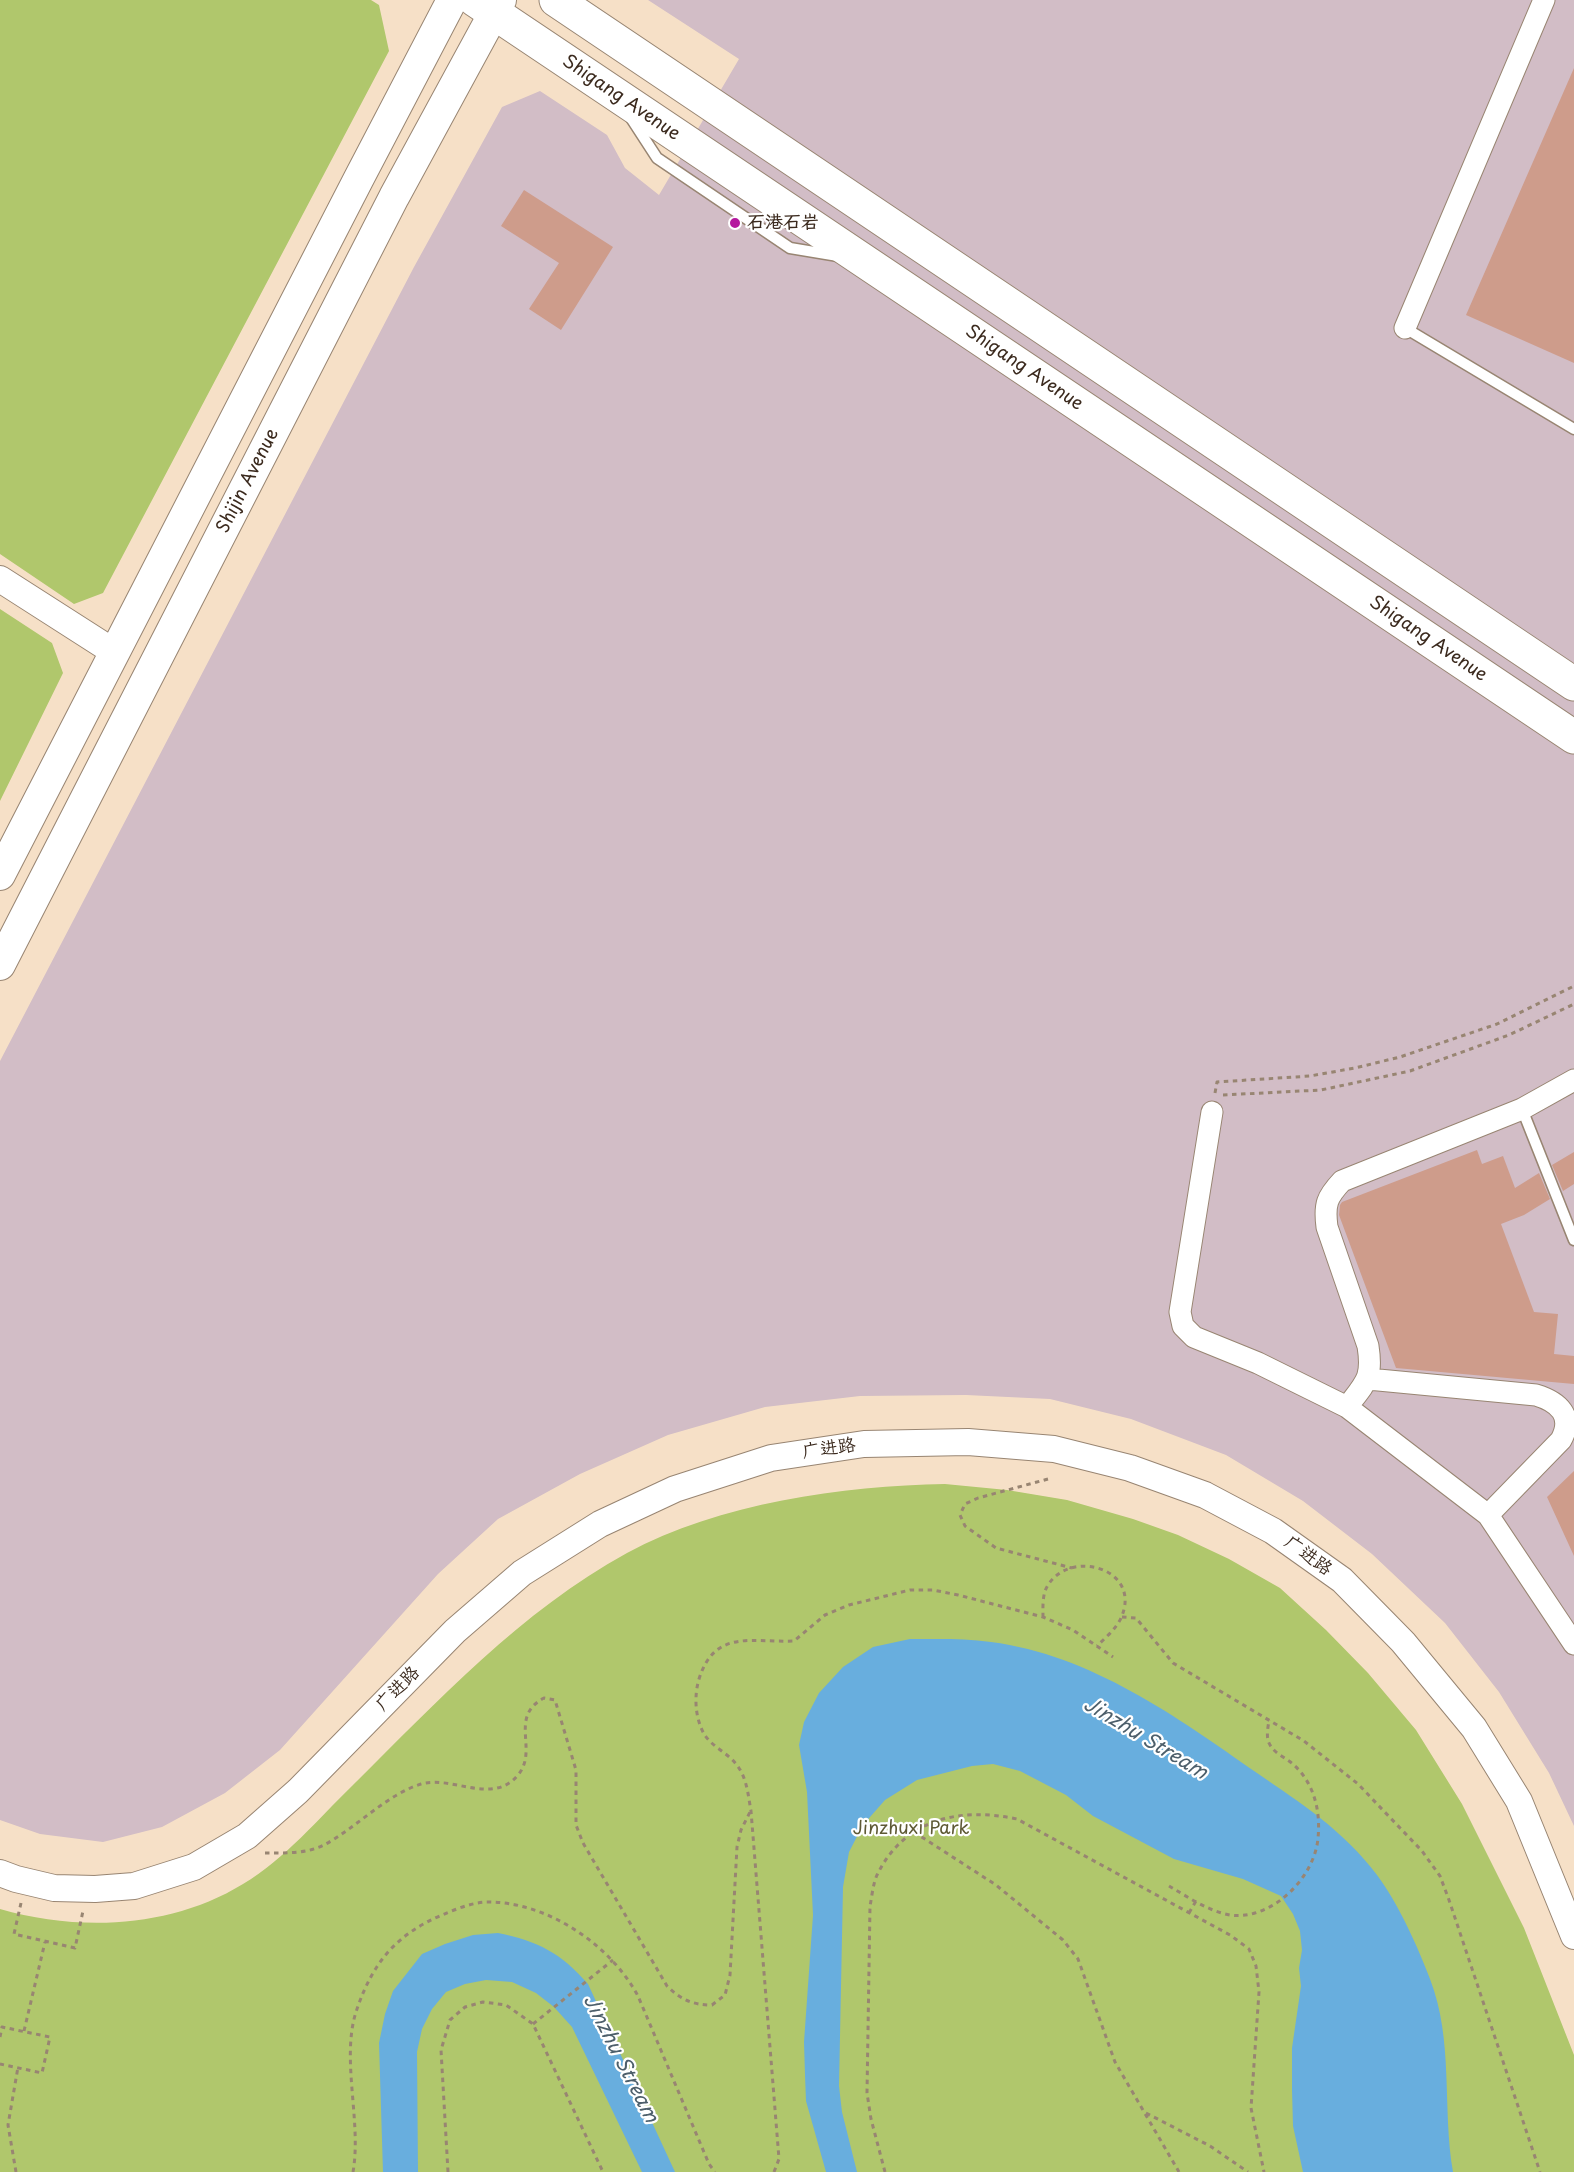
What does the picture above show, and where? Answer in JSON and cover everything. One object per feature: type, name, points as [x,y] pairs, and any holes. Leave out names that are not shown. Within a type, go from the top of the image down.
[{"type":"main road","points":[[0,874],[452,0]]},
{"type":"main road","points":[[556,0],[1574,684]]},
{"type":"main road","name":"Shigang Avenue","points":[[490,4],[617,95],[1574,737]]},
{"type":"main road","name":"Shijin Avenue","points":[[0,964],[394,197],[490,4]]},
{"type":"main road","points":[[358,180],[368,173],[382,175],[392,186],[394,197]]},
{"type":"street","points":[[1405,328],[1544,0]]},
{"type":"street","points":[[0,579],[114,652]]},
{"type":"street","points":[[1347,1407],[1368,1379],[1371,1365],[1368,1346],[1327,1227],[1325,1211],[1329,1195],[1342,1180],[1522,1109],[1574,1080]]},
{"type":"street","points":[[1212,1112],[1180,1312],[1183,1326],[1194,1337],[1258,1363],[1347,1407],[1488,1515],[1574,1644]]},
{"type":"street","points":[[1368,1379],[1536,1395],[1547,1398],[1558,1407],[1570,1430],[1488,1515]]},
{"type":"street","name":"广进路","points":[[0,1873],[16,1880],[54,1888],[95,1889],[134,1886],[194,1867],[247,1836],[298,1791],[454,1631],[522,1573],[600,1524],[675,1489],[771,1458],[864,1444],[968,1442],[1054,1449],[1130,1468],[1205,1495],[1273,1530],[1342,1580],[1403,1642],[1474,1728],[1519,1801],[1574,1936]]},
{"type":"lane","points":[[1405,328],[1574,429]]},
{"type":"lane","points":[[1522,1109],[1574,1240]]},
{"type":"path","points":[[1574,986],[1497,1024],[1409,1054],[1355,1068],[1310,1076],[1217,1082],[1215,1095],[1321,1090],[1410,1071],[1509,1035],[1574,1004]]},
{"type":"path","points":[[1048,1479],[978,1498],[965,1504],[960,1515],[965,1526],[996,1548],[1072,1568],[1102,1568],[1116,1577],[1122,1587],[1124,1600],[1122,1617],[1115,1628],[1096,1646]]},
{"type":"path","points":[[1043,1617],[1047,1585],[1059,1574],[1072,1568]]},
{"type":"path","points":[[774,2172],[779,2159],[751,1811],[744,1776],[736,1763],[704,1734],[698,1719],[695,1699],[703,1665],[712,1654],[727,1644],[746,1640],[794,1641],[825,1616],[849,1605],[910,1590],[933,1590],[958,1594],[1043,1617],[1073,1630],[1113,1657]]},
{"type":"path","points":[[1122,1617],[1136,1618],[1173,1662],[1304,1741],[1358,1784],[1422,1851],[1440,1876],[1539,2172]]},
{"type":"path","points":[[265,1853],[303,1852],[323,1846],[403,1792],[422,1784],[440,1782],[482,1790],[502,1787],[517,1776],[526,1760],[525,1717],[534,1703],[544,1698],[555,1700],[576,1770],[576,1825],[583,1843],[667,1986],[678,1997],[695,2005],[712,2005],[725,1995],[730,1975],[738,1847],[741,1830],[751,1811]]},
{"type":"path","points":[[1169,1886],[1213,1910],[1233,1915],[1253,1913],[1274,1905],[1293,1888],[1312,1864],[1318,1839],[1317,1802],[1307,1780],[1268,1742],[1269,1720]]},
{"type":"path","points":[[885,2172],[871,2119],[867,2093],[870,1906],[876,1876],[890,1854],[914,1832],[939,1819],[967,1813],[1017,1819],[1230,1935],[1250,1949],[1256,1966],[1259,1992],[1251,2108],[1264,2172]]},
{"type":"path","points":[[914,1832],[996,1885],[1063,1940],[1078,1959],[1115,2062],[1179,2172]]},
{"type":"path","points":[[1189,1913],[1196,1901]]},
{"type":"path","points":[[353,2172],[354,2120],[351,2043],[356,2012],[368,1979],[388,1950],[408,1933],[460,1907],[486,1902],[516,1906],[541,1913],[568,1926],[593,1941],[628,1977],[709,2164],[715,2172]]},
{"type":"path","points":[[21,1903],[14,1934],[75,1948],[83,1911]]},
{"type":"path","points":[[24,2031],[45,1942]]},
{"type":"path","points":[[533,2024],[613,1960]]},
{"type":"path","points":[[448,2172],[441,2050],[450,2020],[465,2007],[483,2002],[506,2005],[533,2024],[603,2172]]},
{"type":"path","points":[[0,2037],[2,2027],[50,2037],[42,2073],[0,2064]]},
{"type":"path","points":[[16,2172],[8,2125],[18,2067]]},
{"type":"path","points":[[1144,2113],[1210,2146],[1248,2172]]},
{"type":"shaded area","points":[[648,0],[1574,0],[1574,1826],[1549,1773],[1499,1692],[1445,1623],[1372,1554],[1303,1501],[1226,1455],[1131,1419],[1050,1399],[966,1395],[860,1396],[765,1407],[668,1435],[580,1474],[498,1519],[438,1574],[280,1750],[225,1793],[162,1827],[103,1842],[40,1834],[0,1820],[0,1061],[414,267],[502,107],[540,91],[607,135],[625,168],[659,195],[739,59]]},
{"type":"green space","points":[[0,0],[371,0],[379,5],[389,51],[103,593],[74,604],[0,554]]},
{"type":"green space","points":[[0,609],[52,643],[63,673],[0,801]]},
{"type":"green space","name":"Jinzhuxi Park","points":[[945,1484],[1007,1490],[1067,1500],[1178,1535],[1229,1559],[1280,1588],[1368,1673],[1416,1730],[1462,1804],[1524,1928],[1574,2055],[1574,2172],[0,2172],[0,1909],[62,1921],[124,1922],[186,1910],[215,1899],[258,1874],[287,1851],[449,1690],[516,1630],[588,1576],[627,1553],[701,1521],[782,1500],[865,1489]]},
{"type":"water","name":"Jinzhu Stream","points":[[910,1639],[961,1639],[991,1642],[1028,1649],[1098,1674],[1132,1691],[1196,1731],[1306,1807],[1350,1844],[1385,1886],[1400,1912],[1430,1979],[1437,2002],[1445,2050],[1448,2124],[1453,2172],[1303,2172],[1293,2126],[1292,2090],[1292,2048],[1301,1986],[1299,1968],[1302,1950],[1300,1931],[1293,1914],[1281,1896],[1243,1879],[1174,1859],[1093,1816],[1066,1795],[1020,1771],[993,1764],[972,1766],[917,1780],[885,1800],[863,1825],[849,1852],[843,1887],[839,2086],[842,2112],[857,2172],[826,2172],[806,2101],[804,2042],[813,1915],[807,1792],[799,1745],[804,1722],[819,1693],[843,1667],[873,1647]]},
{"type":"water","name":"Jinzhu Stream","points":[[498,1933],[537,1944],[548,1950],[568,1964],[588,1984],[675,2172],[642,2172],[572,2027],[554,2007],[536,1993],[512,1982],[486,1980],[465,1984],[446,1992],[432,2009],[422,2029],[417,2052],[418,2172],[383,2172],[379,2043],[393,1991],[422,1954],[473,1935]]},
{"type":"building","points":[[1574,68],[1574,363],[1466,315]]},
{"type":"building","points":[[524,190],[613,247],[561,330],[529,309],[559,263],[501,226]]},
{"type":"building","points":[[1477,1150],[1482,1164],[1503,1156],[1515,1188],[1539,1173],[1550,1199],[1524,1215],[1501,1224],[1534,1312],[1558,1314],[1554,1354],[1574,1356],[1574,1384],[1396,1368],[1339,1215],[1340,1205],[1342,1202]]},
{"type":"building","points":[[1574,1152],[1574,1184],[1563,1191],[1552,1165]]},
{"type":"building","points":[[1574,1471],[1574,1556],[1547,1497]]},
{"type":"place","name":"石港石岩","points":[[735,223]]}]
